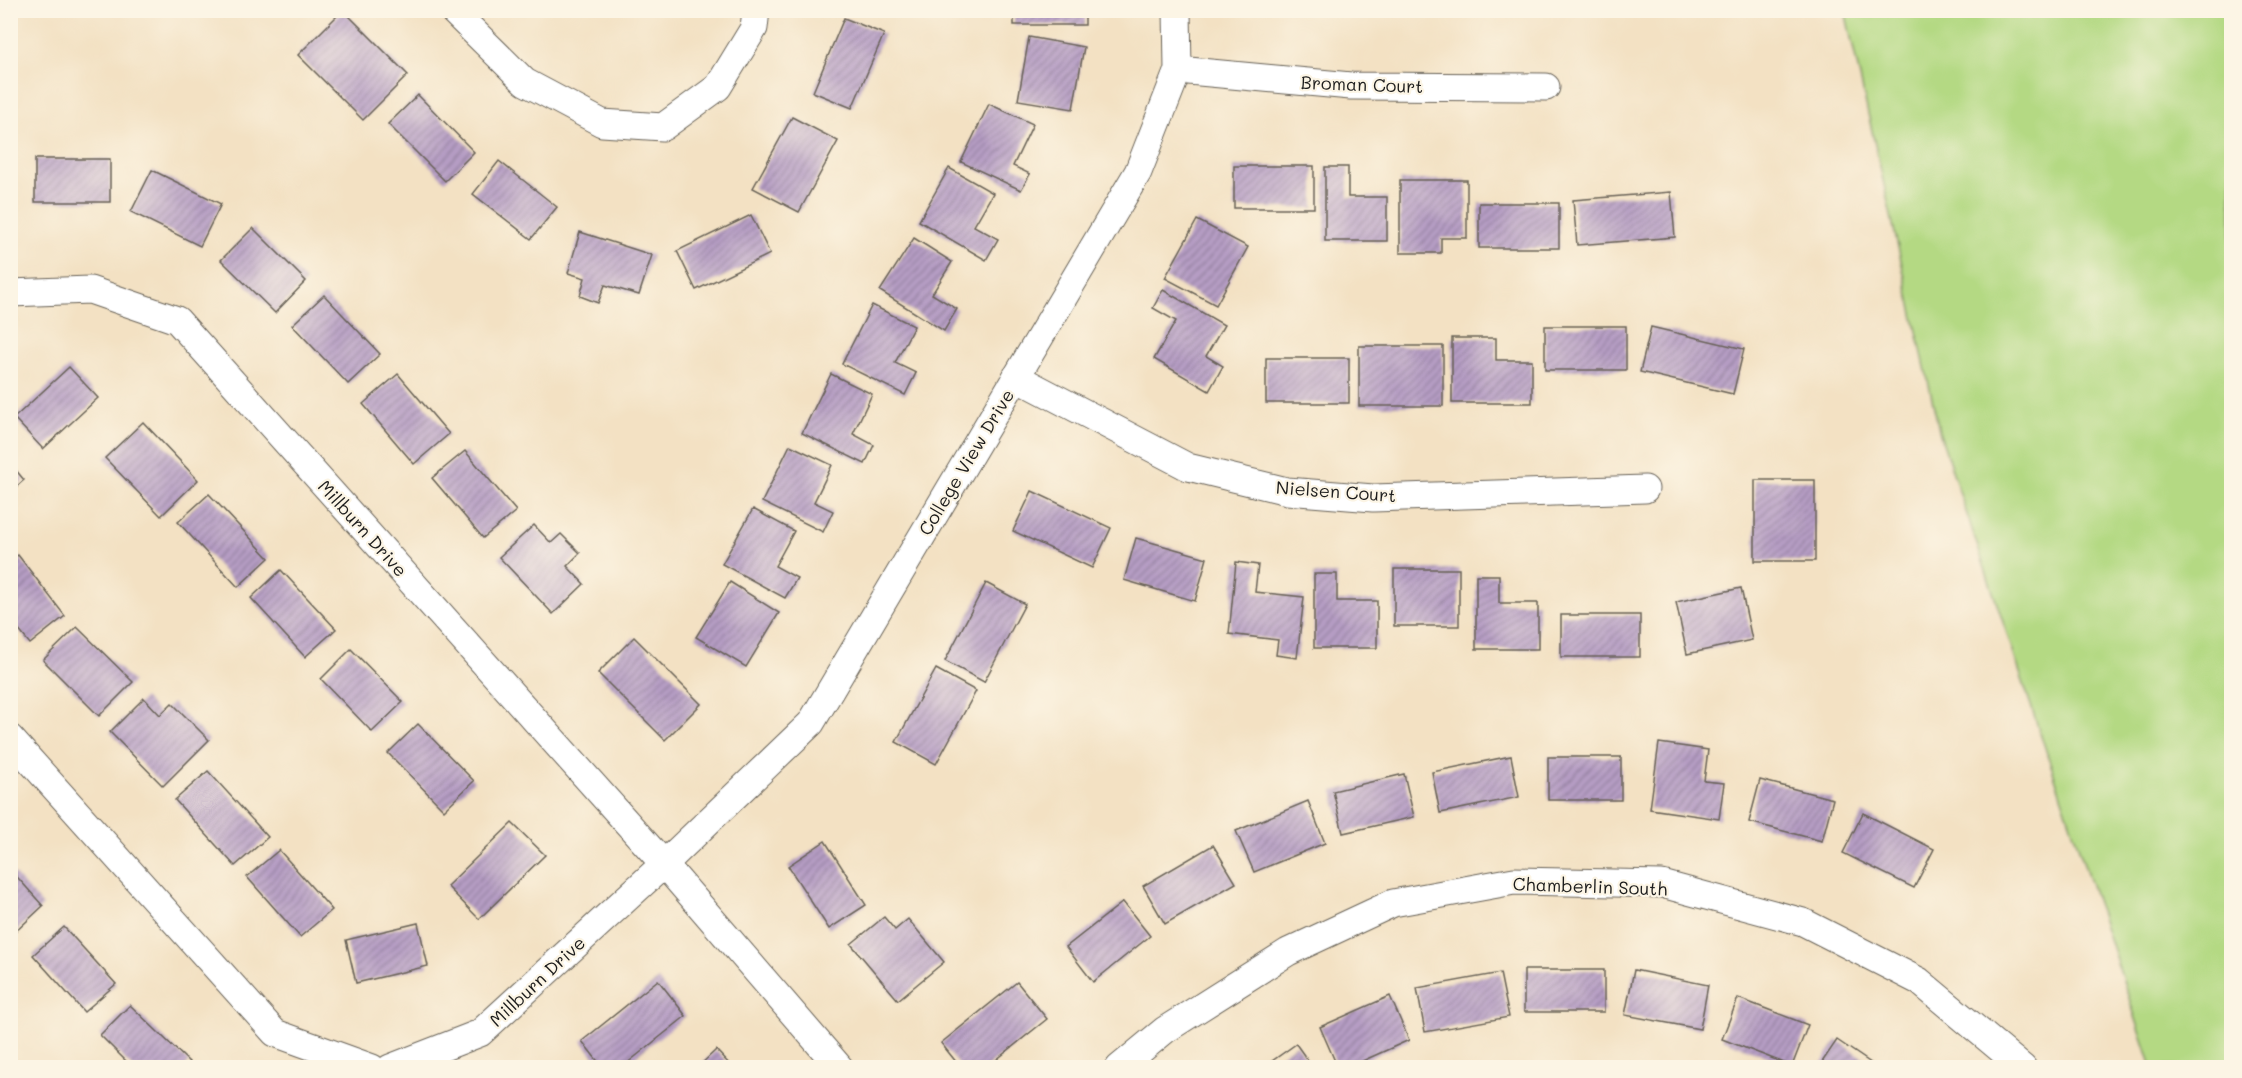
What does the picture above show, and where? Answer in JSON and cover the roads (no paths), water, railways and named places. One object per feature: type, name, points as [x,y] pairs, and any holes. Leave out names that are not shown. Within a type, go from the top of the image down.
[{"type":"street","points":[[452,10],[525,82],[602,123],[663,127],[718,87],[754,28],[756,10]]},
{"type":"street","name":"College View Drive","points":[[664,864],[811,723],[1138,172],[1178,70],[1177,10]]},
{"type":"street","name":"Broman Court","points":[[1178,70],[1351,86],[1546,87]]},
{"type":"street","name":"Millburn Drive","points":[[10,293],[90,290],[177,320],[664,864],[840,1068]]},
{"type":"street","name":"Nielsen Court","points":[[1016,377],[1188,467],[1287,491],[1373,498],[1645,489]]},
{"type":"street","points":[[10,738],[275,1033],[372,1068]]},
{"type":"street","name":"Millburn Drive","points":[[390,1068],[480,1033],[664,864]]},
{"type":"street","name":"Chamberlin South","points":[[1119,1068],[1165,1030],[1299,947],[1393,903],[1514,881],[1662,884],[1803,922],[1919,981],[2023,1068]]}]
